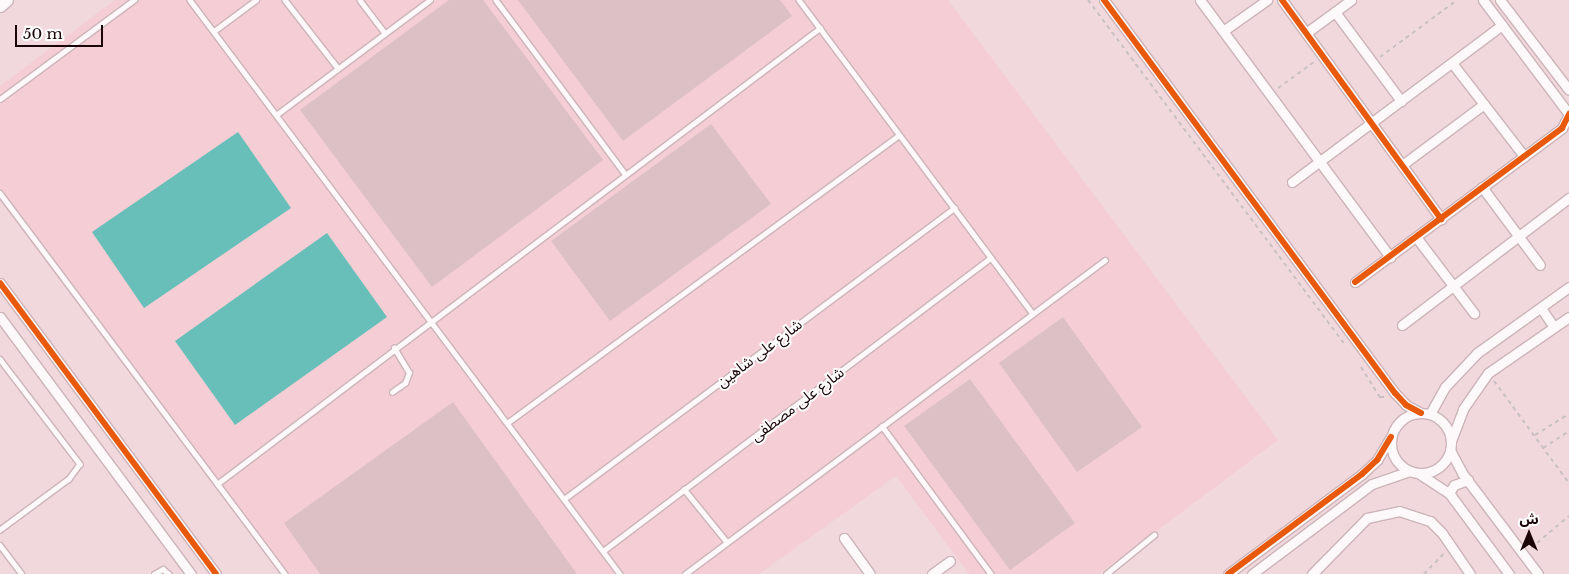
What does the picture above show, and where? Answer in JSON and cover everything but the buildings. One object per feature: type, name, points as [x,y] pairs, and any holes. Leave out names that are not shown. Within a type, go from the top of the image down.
[{"type":"street","points":[[0,6],[8,0]]},
{"type":"street","points":[[1104,0],[1394,394],[1406,405],[1445,424],[1450,446],[1468,480],[1538,574]]},
{"type":"street","points":[[1200,0],[1390,257]]},
{"type":"street","points":[[1223,31],[1267,0]]},
{"type":"street","points":[[1282,0],[1441,218]]},
{"type":"street","points":[[1306,33],[1351,0]]},
{"type":"street","points":[[1355,282],[1562,128],[1569,114],[1483,0]]},
{"type":"street","points":[[1502,0],[1569,90]]},
{"type":"street","points":[[1334,12],[1401,101]]},
{"type":"street","points":[[1292,182],[1502,25]]},
{"type":"street","points":[[1452,62],[1524,156]]},
{"type":"street","points":[[1402,165],[1484,104]]},
{"type":"street","points":[[1482,187],[1540,265]]},
{"type":"street","points":[[1402,325],[1569,198]]},
{"type":"street","points":[[1416,237],[1474,313]]},
{"type":"street","points":[[0,283],[216,574]]},
{"type":"street","points":[[1228,574],[1370,466],[1405,417],[1425,413],[1465,363],[1569,287]]},
{"type":"street","points":[[1541,308],[1554,328]]},
{"type":"street","points":[[0,317],[191,574]]},
{"type":"street","points":[[1252,574],[1362,491],[1383,478],[1442,464],[1463,409],[1488,373],[1569,317]]},
{"type":"street","points":[[1391,437],[1393,454],[1414,472],[1449,493],[1509,574]]},
{"type":"street","points":[[1370,466],[1377,469],[1383,478]]},
{"type":"street","points":[[1449,493],[1454,485],[1468,480]]},
{"type":"street","points":[[1312,574],[1367,518],[1383,512],[1416,514],[1436,527],[1470,574]]},
{"type":"street","points":[[844,538],[870,574]]},
{"type":"street","points":[[932,574],[950,561]]},
{"type":"lane","points":[[0,99],[134,0]]},
{"type":"lane","points":[[190,0],[620,574]]},
{"type":"lane","points":[[214,31],[256,0]]},
{"type":"lane","points":[[285,0],[338,68]]},
{"type":"lane","points":[[360,0],[385,33]]},
{"type":"lane","points":[[276,114],[430,0]]},
{"type":"lane","points":[[496,0],[625,174]]},
{"type":"lane","points":[[799,0],[1032,313]]},
{"type":"lane","points":[[217,484],[431,320],[820,28]]},
{"type":"lane","points":[[507,423],[899,135]]},
{"type":"lane","points":[[0,193],[286,574]]},
{"type":"lane","name":"شارع على شاهين","points":[[564,499],[954,208]]},
{"type":"lane","name":"شارع على مصطفى","points":[[603,551],[991,258]]},
{"type":"lane","points":[[685,574],[1105,260]]},
{"type":"lane","points":[[392,392],[404,383],[409,373],[394,348]]},
{"type":"lane","points":[[0,359],[80,464],[69,479],[0,530]]},
{"type":"lane","points":[[882,426],[991,574]]},
{"type":"lane","points":[[684,489],[727,542]]},
{"type":"lane","points":[[1106,574],[1154,535]]},
{"type":"lane","points":[[0,545],[22,574]]},
{"type":"lane","points":[[154,574],[163,569],[170,574]]},
{"type":"path","points":[[1088,0],[1346,347]]},
{"type":"path","points":[[1372,63],[1457,0]]},
{"type":"path","points":[[1270,94],[1322,56]]},
{"type":"path","points":[[1358,362],[1380,397]]},
{"type":"path","points":[[1488,373],[1569,483]]},
{"type":"path","points":[[1534,436],[1568,414]]},
{"type":"path","points":[[1543,448],[1569,431]]},
{"type":"path","points":[[1523,554],[1569,516]]},
{"type":"path","points":[[1424,574],[1450,547]]},
{"type":"shaded area","points":[[115,0],[948,0],[1278,440],[1099,574],[969,574],[896,476],[759,574],[280,574],[0,201],[0,86]]},
{"type":"water","points":[[238,132],[291,208],[144,308],[92,232]]},
{"type":"water","points":[[327,233],[387,317],[235,425],[175,341]]},
{"type":"cycle path","points":[[1104,0],[1395,393],[1406,405],[1421,413]]},
{"type":"cycle path","points":[[1282,0],[1441,219]]},
{"type":"cycle path","points":[[1355,282],[1562,128],[1569,114]]},
{"type":"cycle path","points":[[0,283],[216,574]]},
{"type":"cycle path","points":[[1228,574],[1362,474],[1377,460],[1391,437]]}]
